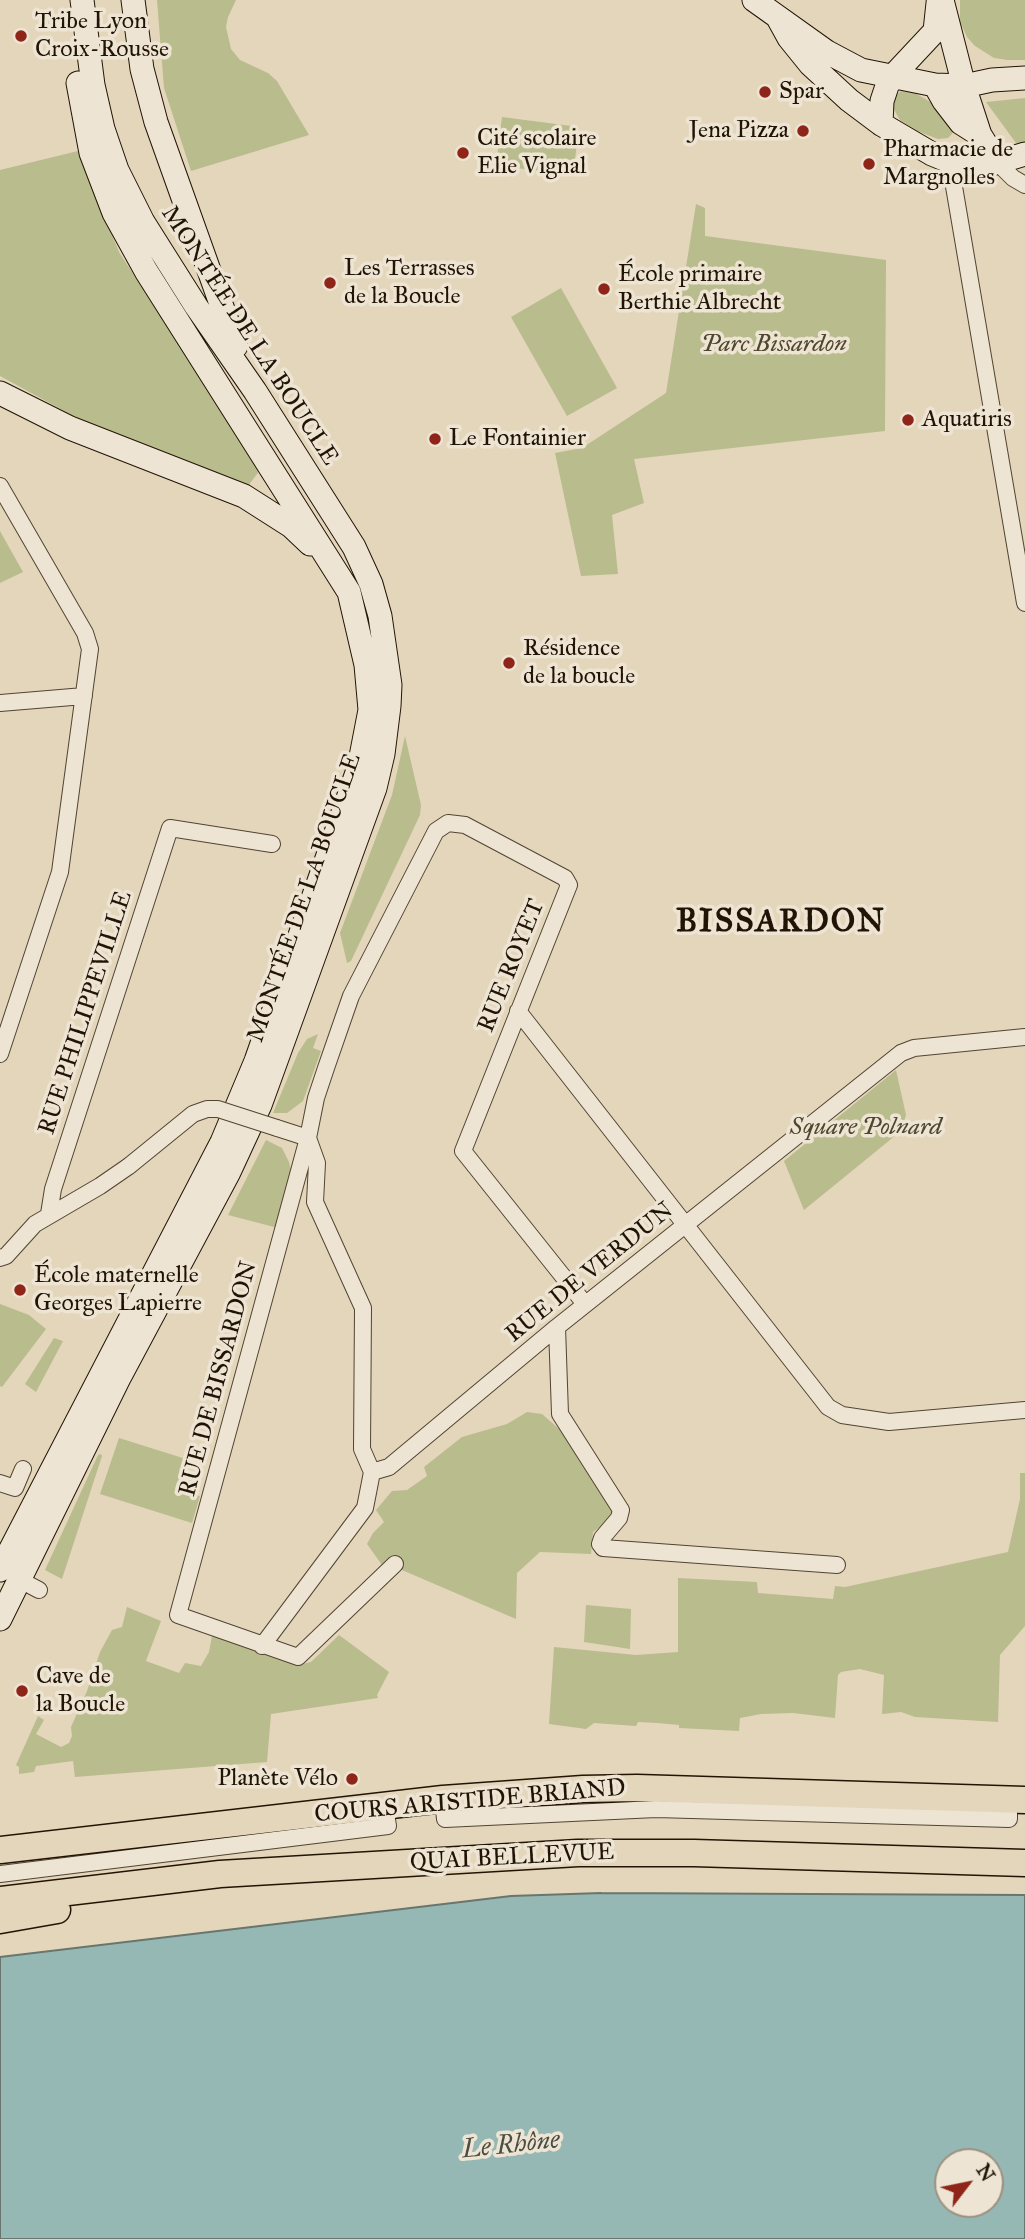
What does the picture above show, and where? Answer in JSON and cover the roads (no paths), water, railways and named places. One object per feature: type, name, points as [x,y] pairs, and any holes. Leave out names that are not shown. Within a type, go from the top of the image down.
[{"type":"main road","name":"MONTÉE DE LA BOUCLE","points":[[20,1580],[257,1061],[359,767],[370,710],[366,665],[349,592],[146,271],[114,214],[91,153],[80,96],[69,0]]},
{"type":"main road","name":"MONTÉE DE LA BOUCLE","points":[[0,1619],[120,1376],[229,1172],[260,1105],[375,788],[383,754],[390,685],[380,616],[371,584],[354,547],[143,222],[117,170],[103,129],[93,85],[82,0]]},
{"type":"main road","points":[[133,0],[142,69],[156,122],[222,313],[255,391]]},
{"type":"main road","points":[[754,0],[827,52],[861,70],[935,85],[964,86],[1025,78]]},
{"type":"main road","points":[[881,124],[882,102],[892,77],[935,31],[940,0]]},
{"type":"main road","points":[[940,0],[981,135],[997,162]]},
{"type":"main road","points":[[778,18],[789,38],[810,64],[849,100],[881,124],[950,163],[966,168],[1025,154]]},
{"type":"main road","points":[[935,85],[961,122],[981,135]]},
{"type":"main road","points":[[0,393],[70,428],[244,496],[267,510],[309,542],[340,590],[358,627]]},
{"type":"main road","name":"COURS ARISTIDE BRIAND","points":[[0,1850],[385,1805],[583,1789],[637,1788],[1017,1799]]},
{"type":"main road","name":"QUAI BELLEVUE","points":[[0,1900],[220,1874],[529,1855],[639,1853],[1025,1863]]},
{"type":"main road","points":[[0,1920],[221,1888],[449,1861]]},
{"type":"street","points":[[997,162],[1025,186]]},
{"type":"street","points":[[950,163],[1025,603]]},
{"type":"street","points":[[0,486],[85,633],[90,649],[60,872],[0,1054]]},
{"type":"street","points":[[0,704],[84,696]]},
{"type":"street","name":"RUE ROYET","points":[[326,1068],[351,996],[436,831],[448,823],[465,825],[565,878],[569,885],[463,1151],[585,1304]]},
{"type":"street","name":"RUE PHILIPPEVILLE","points":[[49,1214],[53,1189],[170,828],[272,844]]},
{"type":"street","points":[[518,1012],[834,1412],[889,1422],[1025,1410]]},
{"type":"street","name":"RUE DE VERDUN","points":[[372,1472],[389,1467],[557,1326],[901,1053],[914,1048],[1025,1037]]},
{"type":"street","name":"RUE DE BISSARDON","points":[[262,1646],[178,1615],[326,1068]]},
{"type":"street","points":[[0,1258],[6,1256],[35,1224],[129,1166],[193,1114],[207,1109],[218,1110],[308,1138],[317,1163],[315,1202],[363,1308],[362,1449],[372,1472],[365,1508],[262,1646],[296,1658],[302,1656],[395,1564]]},
{"type":"street","points":[[557,1326],[560,1414],[621,1510],[620,1518],[602,1538],[600,1544],[607,1550],[837,1565]]},
{"type":"street","points":[[0,1483],[15,1488],[23,1469]]},
{"type":"street","points":[[0,1874],[388,1826],[385,1805]]},
{"type":"water","name":"Le Rhône","points":[[601,1893],[1025,1895],[1025,2239],[0,2239],[0,1957],[511,1896]]},
{"type":"place","name":"Tribe Lyon Croix-Rousse","points":[[21,36]]},
{"type":"place","name":"Spar","points":[[765,92]]},
{"type":"place","name":"Jena Pizza","points":[[803,131]]},
{"type":"place","name":"Cité scolaire Elie Vignal","points":[[463,153]]},
{"type":"place","name":"Pharmacie de Margnolles","points":[[869,164]]},
{"type":"place","name":"Les Terrasses de la Boucle","points":[[330,283]]},
{"type":"place","name":"École primaire Berthie Albrecht","points":[[604,289]]},
{"type":"place","name":"Aquatiris","points":[[908,420]]},
{"type":"place","name":"Le Fontainier","points":[[435,439]]},
{"type":"place","name":"Résidence de la boucle","points":[[509,663]]},
{"type":"place","name":"École maternelle Georges Lapierre","points":[[20,1290]]},
{"type":"place","name":"Cave de la Boucle","points":[[22,1691]]},
{"type":"place","name":"Planète Vélo","points":[[352,1779]]},
{"type":"district","name":"BISSARDON","points":[[781,923]]},
{"type":"park label","name":"Parc Bissardon","points":[[774,345]]},
{"type":"park label","name":"Square Polnard","points":[[866,1128]]}]
